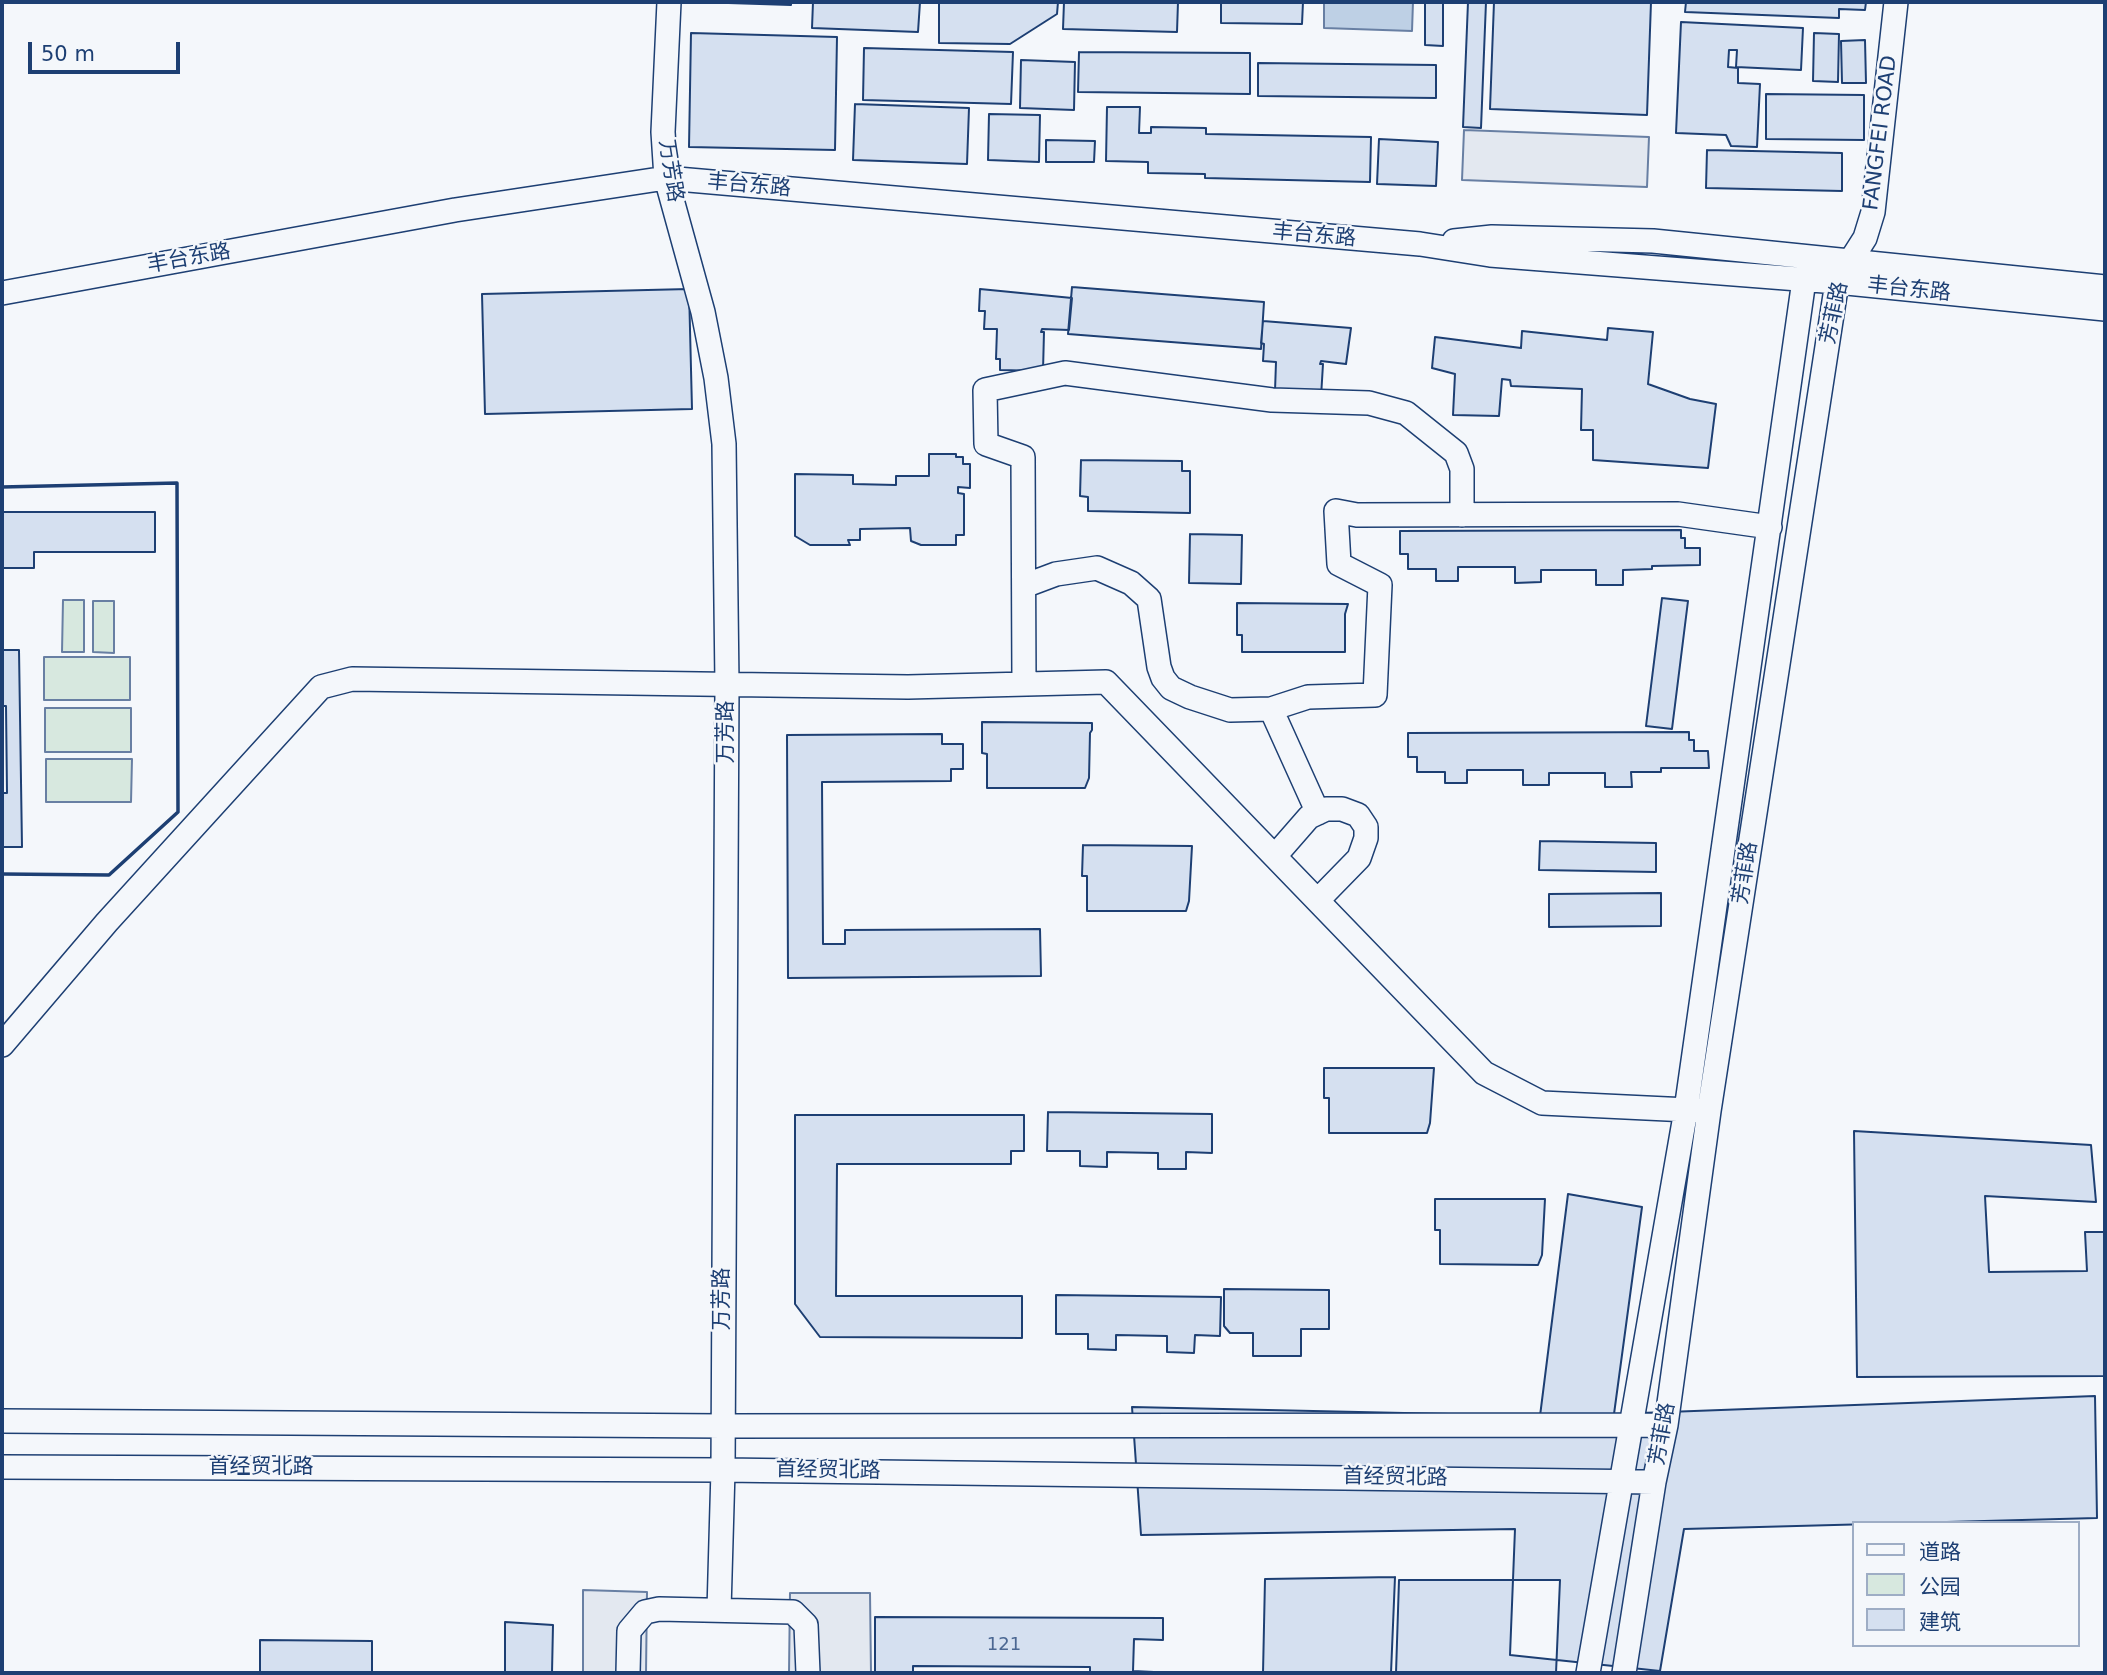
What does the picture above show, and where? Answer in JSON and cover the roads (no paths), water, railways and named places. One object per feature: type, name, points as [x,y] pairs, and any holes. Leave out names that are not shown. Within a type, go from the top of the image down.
[{"type":"street","name":"万芳路","points":[[668,2],[663,132],[666,178],[703,312],[721,411],[724,444],[727,684],[723,1470],[719,1610]]},
{"type":"street","name":"FANGFEI ROAD","points":[[1852,260],[1865,239],[1873,212],[1896,2]]},
{"type":"street","name":"丰台东路","points":[[2,293],[468,208],[666,178],[1420,244],[1490,255],[1837,282],[2105,309]]},
{"type":"street","name":"丰台东路","points":[[1420,244],[1492,237],[1653,241],[2105,287]]},
{"type":"street","name":"芳菲路","points":[[1589,1664],[1686,1110],[1804,280],[1852,260]]},
{"type":"street","name":"芳菲路","points":[[1625,1665],[1654,1482],[1666,1425],[1709,1111],[1837,282],[1852,260]]},
{"type":"street","points":[[1024,684],[1023,457],[986,444],[985,390],[1065,373],[1272,400],[1369,403],[1406,413],[1456,453],[1462,469],[1462,515]]},
{"type":"street","points":[[1024,586],[1056,573],[1097,568],[1131,583],[1149,599],[1159,667],[1171,688],[1230,710],[1271,709],[1308,697],[1376,695],[1380,585],[1339,564],[1336,511],[1357,515],[1678,514],[1770,527]]},
{"type":"street","points":[[2,1045],[107,922],[321,687],[352,679],[908,687],[1106,682],[1484,1073],[1542,1102],[1709,1111]]},
{"type":"street","points":[[1271,709],[1318,813]]},
{"type":"street","points":[[1275,856],[1309,817],[1326,809],[1342,809],[1358,815],[1366,827],[1366,838],[1359,858],[1318,900]]},
{"type":"street","points":[[2,1421],[722,1426],[1666,1425]]},
{"type":"street","name":"首经贸北路","points":[[2,1466],[723,1470],[1654,1482]]},
{"type":"street","points":[[628,1673],[628,1631],[645,1612],[659,1609],[793,1612],[806,1625],[808,1673]]},
{"type":"street","points":[[1589,1664],[1609,1648],[1618,1651],[1625,1665]]},
{"type":"water","points":[[1324,2],[1413,2],[1412,31],[1324,28]]}]
